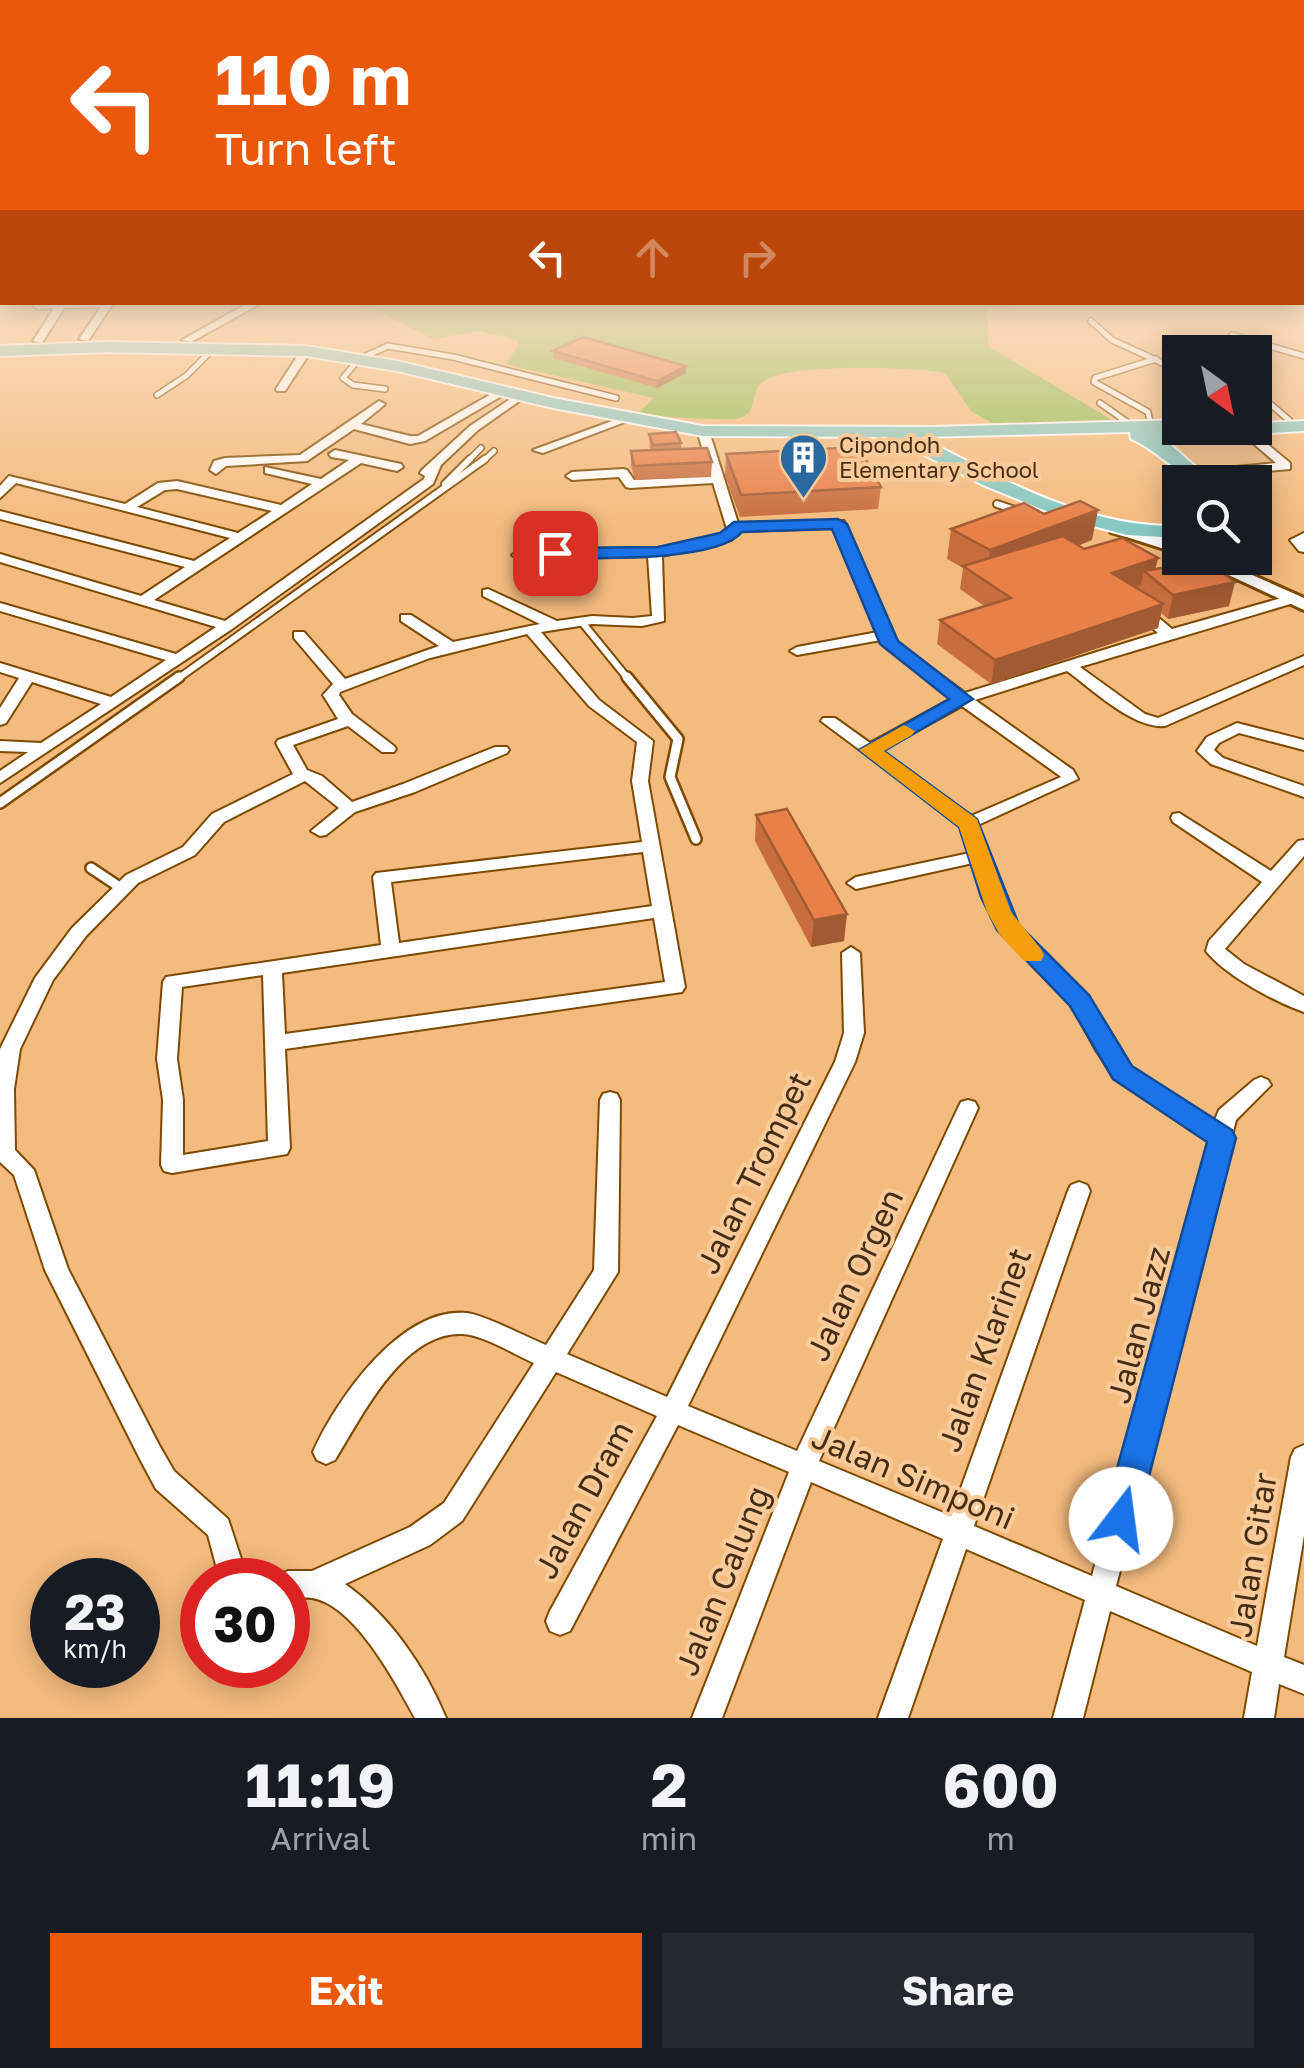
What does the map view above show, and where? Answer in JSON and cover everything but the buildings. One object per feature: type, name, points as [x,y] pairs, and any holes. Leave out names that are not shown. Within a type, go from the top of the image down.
[{"type":"main road","points":[[399,367],[627,419],[704,431],[1070,430],[1162,435]]},
{"type":"main road","points":[[1272,423],[1299,421]]},
{"type":"main road","points":[[1070,430],[1129,434],[1162,429]]},
{"type":"main road","points":[[882,432],[914,442],[1012,497],[1073,520],[1162,533]]},
{"type":"main road","points":[[914,442],[918,436],[934,432]]},
{"type":"main road","points":[[1147,432],[1184,465]]},
{"type":"street","points":[[282,389],[291,367]]},
{"type":"street","points":[[352,425],[415,440],[513,393]]},
{"type":"street","points":[[0,778],[429,481],[436,466],[513,393]]},
{"type":"street","points":[[216,470],[225,462],[303,458],[379,404]]},
{"type":"street","points":[[540,450],[627,419]]},
{"type":"street","points":[[520,555],[658,552],[734,532],[704,431]]},
{"type":"street","points":[[1267,445],[1286,466],[1272,468]]},
{"type":"street","points":[[335,454],[396,466]]},
{"type":"street","points":[[146,600],[359,458]]},
{"type":"street","points":[[269,470],[323,482]]},
{"type":"street","points":[[572,476],[624,472],[630,484],[716,479]]},
{"type":"street","points":[[0,494],[14,478],[240,537]]},
{"type":"street","points":[[127,508],[162,486],[178,484],[282,510]]},
{"type":"street","points":[[0,515],[196,566]]},
{"type":"street","points":[[734,527],[838,524],[884,635],[901,656],[1067,773],[1070,779],[969,824]]},
{"type":"street","points":[[1109,525],[1162,543]]},
{"type":"street","points":[[1304,537],[1298,540],[1304,548]]},
{"type":"street","points":[[388,749],[347,718],[332,695],[342,686],[450,647],[580,621],[609,618],[644,623],[659,618],[654,555],[658,552]]},
{"type":"street","points":[[0,558],[222,622]]},
{"type":"street","points":[[1234,575],[1298,602]]},
{"type":"street","points":[[488,593],[556,626]]},
{"type":"street","points":[[1125,599],[1166,630],[1164,636]]},
{"type":"street","points":[[870,750],[963,699],[1164,636],[1298,602]]},
{"type":"street","points":[[0,607],[174,658]]},
{"type":"street","points":[[406,618],[450,647]]},
{"type":"street","points":[[275,1044],[675,988],[640,781],[644,740],[594,703],[532,630]]},
{"type":"street","points":[[798,650],[884,635]]},
{"type":"street","points":[[299,636],[342,686]]},
{"type":"street","points":[[1068,666],[1140,716],[1159,722],[1304,660]]},
{"type":"street","points":[[0,667],[110,702]]},
{"type":"street","points":[[0,720],[28,676]]},
{"type":"street","points":[[347,718],[284,743],[303,774],[316,779],[349,808]]},
{"type":"street","points":[[828,721],[969,824],[993,897],[1009,930],[1080,1001],[1122,1072],[1222,1138]]},
{"type":"street","points":[[1304,746],[1237,728],[1213,740],[1206,751],[1218,761],[1304,792]]},
{"type":"street","points":[[0,746],[44,748]]},
{"type":"street","points":[[320,832],[349,808],[501,750]]},
{"type":"street","points":[[227,1558],[218,1528],[165,1480],[150,1453],[57,1270],[23,1170],[7,1157],[3,1146],[10,1049],[24,1016],[62,954],[121,888],[139,874],[189,851],[218,818],[300,779],[303,774]]},
{"type":"street","points":[[1179,818],[1272,881]]},
{"type":"street","points":[[1303,1002],[1237,968],[1215,951],[1216,944],[1304,845]]},
{"type":"street","points":[[391,950],[382,877],[650,846]]},
{"type":"street","points":[[856,883],[982,856]]},
{"type":"street","points":[[272,968],[278,1148],[172,1165],[174,1100],[167,1060],[173,982],[661,911]]},
{"type":"street","name":"Jalan Trompet","points":[[672,1412],[845,1062],[854,1033],[851,953]]},
{"type":"street","name":"Jalan Jazz","points":[[1068,1718],[1230,1110],[1261,1085]]},
{"type":"street","points":[[310,1581],[420,1536],[454,1512],[552,1360],[606,1272],[610,1100]]},
{"type":"street","name":"Jalan Orgen","points":[[805,1470],[811,1448],[968,1108]]},
{"type":"street","name":"Jalan Klarinet","points":[[892,1718],[1079,1191]]},
{"type":"street","name":"Jalan Simponi","points":[[326,1452],[397,1348],[448,1322],[467,1323],[1304,1680]]},
{"type":"street","name":"Jalan Dram","points":[[560,1621],[672,1412]]},
{"type":"street","name":"Jalan Gitar","points":[[1259,1718],[1304,1456]]},
{"type":"street","name":"Jalan Calung","points":[[707,1718],[805,1470]]},
{"type":"street","points":[[310,1588],[350,1602],[365,1618],[432,1718]]},
{"type":"lane","points":[[157,394],[195,367]]},
{"type":"lane","points":[[351,367],[342,378],[354,386],[386,388]]},
{"type":"lane","points":[[496,367],[616,398]]},
{"type":"lane","points":[[1100,404],[1147,432],[1152,419],[1148,412],[1094,382],[1095,378],[1132,367]]},
{"type":"lane","points":[[1272,403],[1299,421]]},
{"type":"lane","points":[[0,803],[494,452],[460,443]]},
{"type":"lane","points":[[440,490],[481,448]]},
{"type":"lane","points":[[1012,497],[997,504],[1031,516]]},
{"type":"lane","points":[[580,621],[678,739],[670,777],[696,839]]},
{"type":"lane","points":[[91,868],[121,888]]},
{"type":"shaded area","points":[[519,367],[1023,367],[1117,423],[998,426],[972,412],[945,373],[906,369],[821,369],[774,376],[761,383],[750,411],[736,419],[637,414],[654,398]]},
{"type":"slow traffic","points":[[904,731],[870,750],[969,824],[999,912],[1009,930],[1032,955]]},
{"type":"place","name":"Cipondoh Elementary School","points":[[804,500]]},
{"type":"route","points":[[555,553],[658,552],[726,537],[734,532],[734,527],[831,522],[841,526],[884,635],[894,650],[963,699],[870,750],[969,824],[993,897],[1009,930],[1080,1001],[1122,1072],[1222,1138],[1121,1519]]}]
